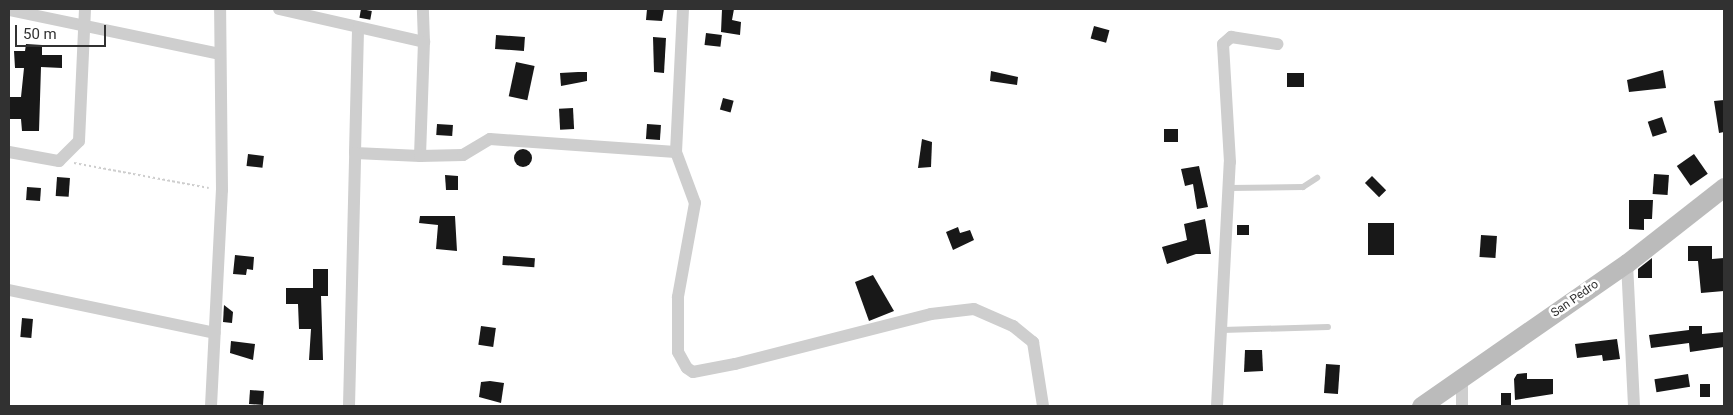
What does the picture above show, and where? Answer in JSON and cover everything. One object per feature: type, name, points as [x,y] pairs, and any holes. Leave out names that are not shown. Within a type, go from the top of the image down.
[{"type":"street","points":[[9,152],[59,160],[79,141],[86,29],[85,9]]},
{"type":"street","points":[[211,406],[222,190],[220,9]]},
{"type":"street","points":[[279,9],[358,30],[424,42]]},
{"type":"street","points":[[420,156],[424,9]]},
{"type":"street","points":[[683,9],[676,152],[695,203],[678,297],[678,352],[687,368],[693,372],[735,364],[931,314],[974,309],[1013,326],[1032,342],[1038,351],[1043,406]]},
{"type":"street","points":[[9,10],[86,29],[219,54]]},
{"type":"street","points":[[349,406],[358,30]]},
{"type":"street","points":[[1218,406],[1230,188],[1223,44],[1231,37],[1277,44]]},
{"type":"street","points":[[356,153],[420,156],[463,155],[490,139],[676,152]]},
{"type":"street","name":"San Pedro","points":[[1421,406],[1627,262],[1724,187]]},
{"type":"street","points":[[1627,262],[1634,406]]},
{"type":"street","points":[[9,290],[215,333]]},
{"type":"street","points":[[1462,379],[1462,406]]},
{"type":"lane","points":[[1230,188],[1303,187],[1317,178]]},
{"type":"lane","points":[[1222,330],[1328,327]]},
{"type":"path","points":[[59,160],[222,190]]},
{"type":"building","points":[[361,9],[372,11],[370,20],[359,18]]},
{"type":"building","points":[[647,9],[664,9],[662,21],[646,20]]},
{"type":"building","points":[[722,9],[734,9],[732,20],[741,22],[740,35],[721,32]]},
{"type":"building","points":[[1094,26],[1109,30],[1106,43],[1091,39]]},
{"type":"building","points":[[706,33],[722,35],[720,47],[705,45]]},
{"type":"building","points":[[496,35],[525,37],[524,51],[495,49]]},
{"type":"building","points":[[653,37],[666,38],[664,73],[654,72]]},
{"type":"building","points":[[26,44],[42,45],[42,55],[62,55],[62,68],[41,67],[39,131],[22,131],[21,119],[9,119],[9,97],[21,97],[24,68],[15,68],[14,51],[25,51]]},
{"type":"building","points":[[516,62],[535,66],[527,100],[509,96]]},
{"type":"building","points":[[1663,70],[1666,88],[1629,92],[1627,80]]},
{"type":"building","points":[[991,71],[1018,77],[1017,85],[990,81]]},
{"type":"building","points":[[587,72],[587,81],[561,86],[560,73]]},
{"type":"building","points":[[1287,73],[1304,73],[1304,87],[1287,87]]},
{"type":"building","points":[[723,98],[734,101],[731,112],[720,110]]},
{"type":"building","points":[[1724,100],[1724,132],[1719,133],[1714,101]]},
{"type":"building","points":[[573,108],[574,129],[560,130],[559,109]]},
{"type":"building","points":[[1662,117],[1667,132],[1653,137],[1648,122]]},
{"type":"building","points":[[437,124],[453,125],[452,136],[436,135]]},
{"type":"building","points":[[647,124],[661,125],[660,140],[646,139]]},
{"type":"building","points":[[1164,129],[1178,129],[1178,142],[1164,142]]},
{"type":"building","points":[[922,139],[932,142],[931,167],[918,168]]},
{"type":"building","points":[[523,149],[529,152],[532,158],[529,164],[523,167],[517,164],[514,158],[517,152]]},
{"type":"building","points":[[248,154],[264,156],[262,168],[247,166]]},
{"type":"building","points":[[1694,154],[1708,174],[1691,186],[1677,166]]},
{"type":"building","points":[[1199,166],[1208,207],[1197,209],[1193,184],[1185,186],[1181,169]]},
{"type":"building","points":[[1654,174],[1669,175],[1668,195],[1653,194]]},
{"type":"building","points":[[445,175],[458,176],[458,190],[446,190]]},
{"type":"building","points":[[1372,176],[1386,190],[1379,197],[1365,183]]},
{"type":"building","points":[[57,177],[70,178],[69,197],[56,196]]},
{"type":"building","points":[[27,187],[41,188],[40,201],[26,200]]},
{"type":"building","points":[[1629,200],[1653,200],[1652,219],[1644,219],[1644,230],[1629,229]]},
{"type":"building","points":[[420,216],[455,216],[457,251],[436,249],[438,225],[419,223]]},
{"type":"building","points":[[1205,219],[1211,254],[1196,254],[1167,264],[1162,247],[1187,240],[1184,224]]},
{"type":"building","points":[[1368,223],[1394,223],[1394,255],[1368,255]]},
{"type":"building","points":[[1237,225],[1249,225],[1249,235],[1237,235]]},
{"type":"building","points":[[958,227],[960,233],[970,230],[974,240],[953,250],[946,232]]},
{"type":"building","points":[[1481,235],[1497,236],[1495,258],[1479,257]]},
{"type":"building","points":[[1688,246],[1712,246],[1712,259],[1724,258],[1724,291],[1701,293],[1698,261],[1688,261]]},
{"type":"building","points":[[235,255],[254,257],[253,270],[247,269],[246,275],[233,274]]},
{"type":"building","points":[[503,256],[535,258],[534,267],[502,265]]},
{"type":"building","points":[[1652,258],[1652,278],[1638,278],[1638,269]]},
{"type":"building","points":[[313,269],[328,269],[328,296],[321,296],[323,360],[309,360],[311,329],[299,329],[298,304],[286,304],[286,288],[313,288]]},
{"type":"building","points":[[873,275],[894,311],[869,321],[855,282]]},
{"type":"building","points":[[224,305],[233,312],[232,323],[223,322]]},
{"type":"building","points":[[22,318],[33,319],[31,338],[20,337]]},
{"type":"building","points":[[481,326],[496,328],[493,347],[478,345]]},
{"type":"building","points":[[1689,326],[1702,326],[1702,334],[1724,332],[1724,347],[1690,352],[1689,343],[1651,348],[1649,335],[1689,330]]},
{"type":"building","points":[[1617,339],[1620,359],[1603,361],[1602,355],[1577,358],[1575,344]]},
{"type":"building","points":[[231,341],[255,344],[253,360],[230,353]]},
{"type":"building","points":[[1245,350],[1262,350],[1263,371],[1244,372]]},
{"type":"building","points":[[1326,364],[1340,365],[1338,394],[1324,393]]},
{"type":"building","points":[[1527,373],[1527,379],[1553,379],[1553,394],[1515,400],[1514,379],[1517,374]]},
{"type":"building","points":[[1688,374],[1690,387],[1656,392],[1654,379]]},
{"type":"building","points":[[481,382],[504,383],[501,403],[479,397]]},
{"type":"building","points":[[1700,384],[1710,384],[1710,397],[1700,397]]},
{"type":"building","points":[[250,390],[264,391],[263,405],[249,404]]},
{"type":"building","points":[[1501,393],[1511,393],[1511,405],[1501,405]]}]
